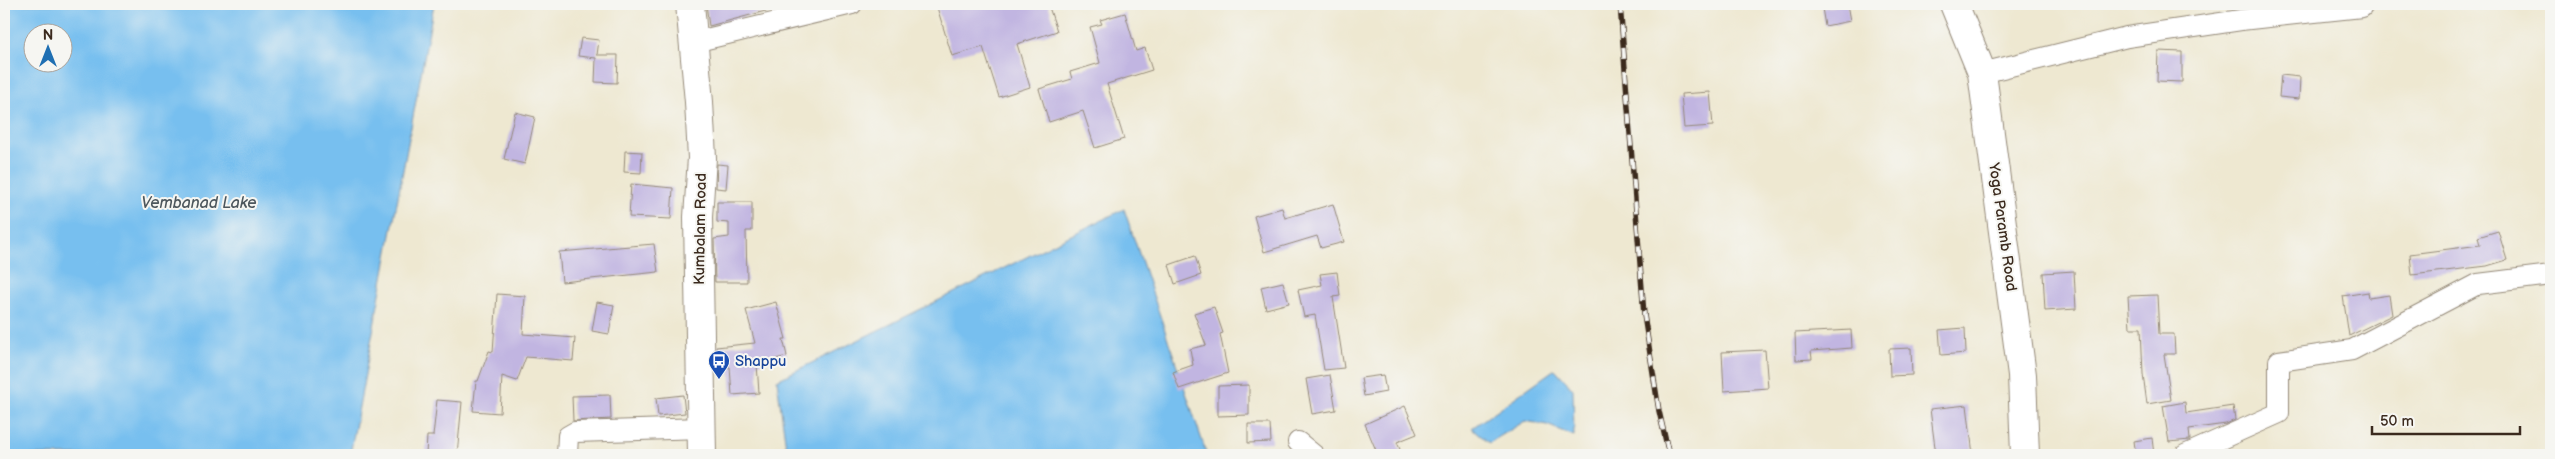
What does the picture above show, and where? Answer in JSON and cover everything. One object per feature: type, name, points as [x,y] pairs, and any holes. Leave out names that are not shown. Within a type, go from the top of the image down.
[{"type":"street","name":"Kumbalam Road","points":[[690,4],[702,158],[698,217],[702,455]]},
{"type":"street","points":[[694,42],[852,4]]},
{"type":"street","name":"Yoga Paramb Road","points":[[1954,4],[1982,73],[2022,375],[2025,455]]},
{"type":"street","points":[[1982,73],[2127,37],[2241,20],[2362,7]]},
{"type":"street","points":[[2185,455],[2279,413],[2279,361],[2352,350],[2478,284],[2551,275]]},
{"type":"street","points":[[567,455],[568,436],[575,432],[702,428]]},
{"type":"street","points":[[1298,442],[1314,455]]},
{"type":"water","name":"Vembanad Lake","points":[[4,4],[434,4],[350,455],[4,455]]},
{"type":"water","points":[[1124,209],[1207,455],[787,455],[777,380]]},
{"type":"water","points":[[1555,369],[1573,389],[1574,436],[1547,425],[1525,421],[1489,443],[1472,428]]},
{"type":"building","points":[[706,4],[776,4],[777,8],[709,26]]},
{"type":"building","points":[[936,4],[1048,4],[1057,31],[1017,44],[1030,87],[999,97],[983,47],[952,56]]},
{"type":"building","points":[[1847,4],[1850,21],[1825,26],[1822,8]]},
{"type":"building","points":[[1125,13],[1136,51],[1145,48],[1152,70],[1107,84],[1124,139],[1095,148],[1083,111],[1049,122],[1039,89],[1072,79],[1070,72],[1100,63],[1090,27],[1102,24],[1100,20]]},
{"type":"building","points":[[581,38],[599,40],[597,55],[618,55],[617,83],[595,82],[596,58],[578,56]]},
{"type":"building","points":[[2158,51],[2182,52],[2182,82],[2157,81]]},
{"type":"building","points":[[2281,75],[2300,77],[2299,99],[2279,97]]},
{"type":"building","points":[[1710,92],[1713,126],[1684,128],[1681,94]]},
{"type":"building","points":[[515,112],[535,117],[525,164],[504,159]]},
{"type":"building","points":[[625,151],[642,152],[641,173],[624,172]]},
{"type":"building","points":[[717,164],[728,165],[726,189],[716,188]]},
{"type":"building","points":[[631,184],[673,188],[671,219],[629,217]]},
{"type":"building","points":[[717,202],[752,202],[752,231],[746,231],[747,282],[715,282],[714,239],[729,237],[729,223],[717,222]]},
{"type":"building","points":[[1333,204],[1344,242],[1321,248],[1317,236],[1264,252],[1254,216],[1282,208],[1285,218]]},
{"type":"building","points":[[2498,231],[2507,260],[2487,266],[2412,275],[2410,254],[2480,245],[2478,237]]},
{"type":"building","points":[[654,244],[658,272],[562,282],[559,252]]},
{"type":"building","points":[[1195,256],[1201,275],[1175,284],[1169,265]]},
{"type":"building","points":[[2074,271],[2076,309],[2045,311],[2043,273]]},
{"type":"building","points":[[1337,272],[1340,296],[1333,297],[1344,368],[1324,370],[1315,315],[1304,317],[1298,290],[1322,285],[1320,274]]},
{"type":"building","points":[[1283,282],[1289,303],[1266,309],[1261,287]]},
{"type":"building","points":[[2368,292],[2369,298],[2389,295],[2392,315],[2349,336],[2343,296]]},
{"type":"building","points":[[497,294],[525,296],[523,334],[575,338],[573,361],[526,357],[517,381],[502,376],[500,413],[473,411],[476,381],[478,381],[489,351],[493,352]]},
{"type":"building","points":[[2157,295],[2159,334],[2174,334],[2175,354],[2164,354],[2171,400],[2147,404],[2143,374],[2141,328],[2130,328],[2128,296]]},
{"type":"building","points":[[597,302],[614,305],[609,334],[592,331]]},
{"type":"building","points":[[776,302],[786,339],[783,339],[787,356],[757,364],[759,393],[732,395],[730,367],[717,368],[716,347],[755,343],[746,310]]},
{"type":"building","points":[[1214,307],[1223,333],[1220,334],[1228,373],[1179,389],[1173,372],[1193,365],[1190,349],[1206,345],[1194,313]]},
{"type":"building","points":[[1965,328],[1966,353],[1941,355],[1939,330]]},
{"type":"building","points":[[1851,330],[1852,348],[1811,351],[1812,359],[1796,360],[1795,333]]},
{"type":"building","points":[[1911,348],[1912,375],[1890,376],[1889,349]]},
{"type":"building","points":[[1765,350],[1768,388],[1724,391],[1722,352]]},
{"type":"building","points":[[1330,375],[1336,410],[1312,414],[1306,379]]},
{"type":"building","points":[[1383,375],[1386,392],[1364,396],[1361,378]]},
{"type":"building","points":[[1249,385],[1249,415],[1218,416],[1218,386]]},
{"type":"building","points":[[610,395],[611,419],[573,421],[572,396]]},
{"type":"building","points":[[683,395],[685,413],[658,416],[656,398]]},
{"type":"building","points":[[437,400],[462,402],[457,455],[426,455],[427,436],[433,436]]},
{"type":"building","points":[[2185,402],[2186,413],[2233,406],[2235,420],[2226,424],[2189,429],[2190,440],[2169,442],[2163,406]]},
{"type":"building","points":[[1967,405],[1973,455],[1936,455],[1930,409]]},
{"type":"building","points":[[1405,406],[1417,434],[1397,442],[1401,452],[1393,455],[1378,455],[1365,424]]},
{"type":"building","points":[[1248,424],[1270,424],[1271,442],[1248,443]]},
{"type":"building","points":[[2152,438],[2154,455],[2136,455],[2134,441]]},
{"type":"railway","points":[[1620,4],[1644,315],[1659,411],[1669,455]]},
{"type":"place","name":"Shappu","points":[[719,380]]}]
